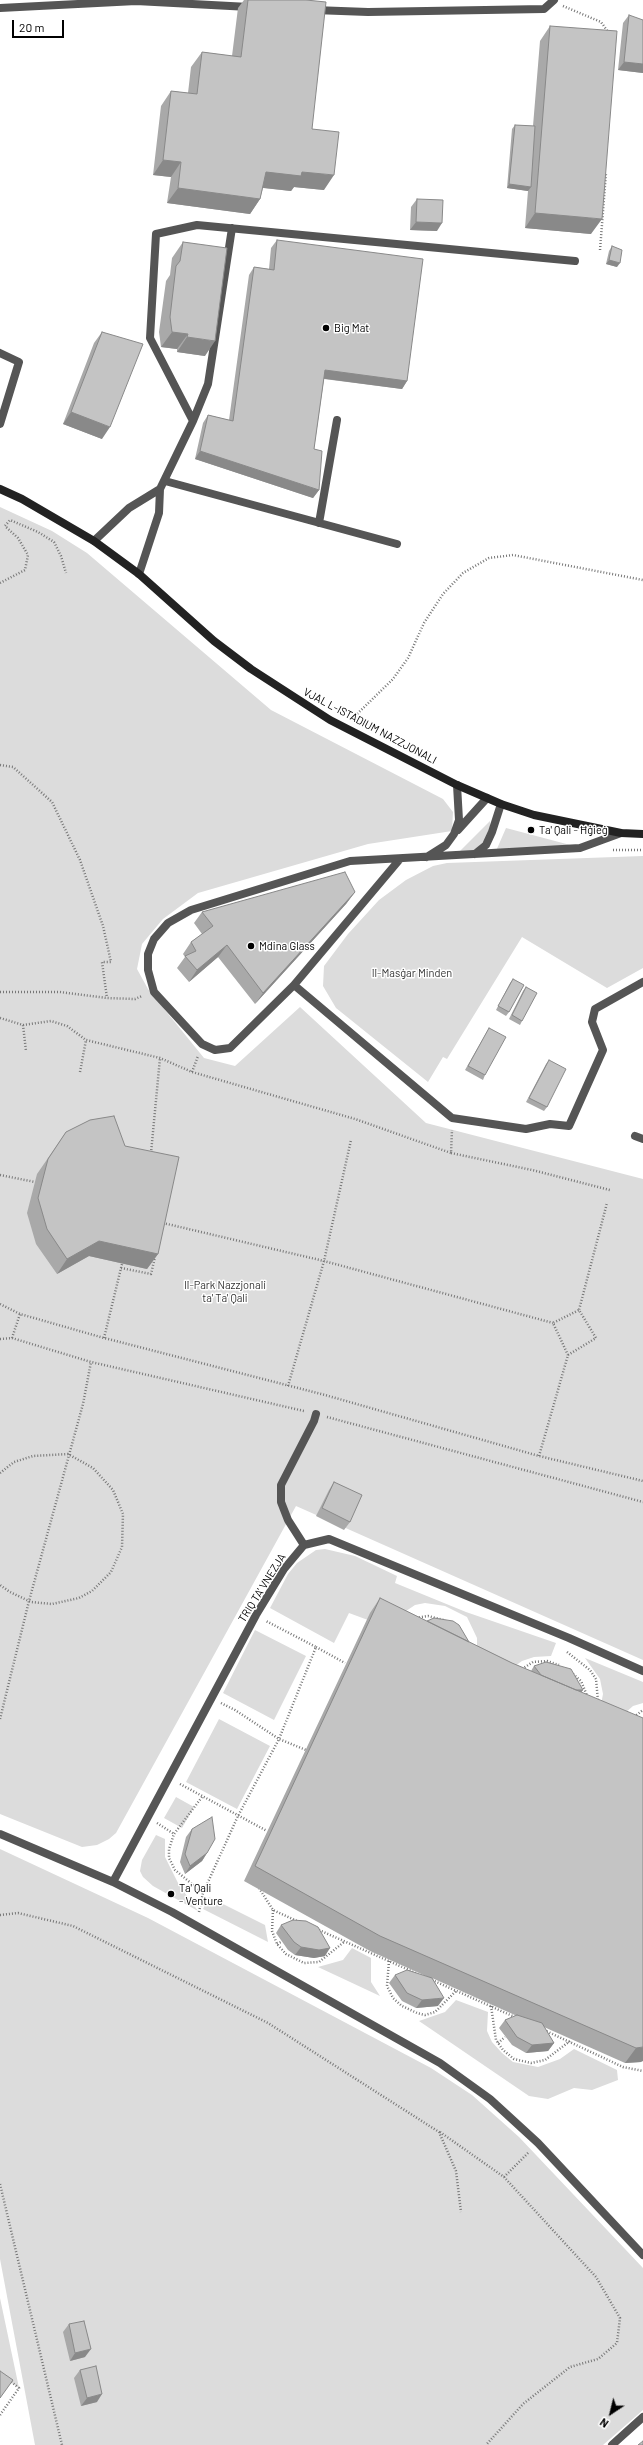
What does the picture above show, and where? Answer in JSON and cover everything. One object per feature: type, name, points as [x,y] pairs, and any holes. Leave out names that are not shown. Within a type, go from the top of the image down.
[{"type":"main road","name":"VJAL L-ISTADIUM NAZZJONALI","points":[[0,489],[22,499],[94,541],[139,574],[214,641],[251,669],[287,694],[345,727],[457,785],[501,804],[534,815],[621,833],[643,834]]},
{"type":"street","points":[[0,8],[136,1],[260,7]]},
{"type":"street","points":[[306,9],[368,12],[544,9],[553,1]]},
{"type":"street","points":[[193,421],[150,338],[156,234],[197,225],[574,261]]},
{"type":"street","points":[[139,574],[159,513],[160,490],[193,421],[208,384],[232,228]]},
{"type":"street","points":[[0,353],[19,362],[0,424]]},
{"type":"street","points":[[319,523],[337,420]]},
{"type":"street","points":[[165,481],[397,544]]},
{"type":"street","points":[[94,541],[129,508],[160,490]]},
{"type":"street","points":[[454,834],[459,820],[457,785]]},
{"type":"street","points":[[426,858],[446,846],[454,834],[487,798]]},
{"type":"street","points":[[475,854],[486,845],[501,804]]},
{"type":"street","points":[[400,860],[294,985],[230,1048],[215,1050],[202,1044],[154,992],[148,970],[148,954],[154,939],[168,923],[191,910],[350,862],[580,848],[621,833]]},
{"type":"street","points":[[294,985],[452,1118],[526,1129],[550,1124],[569,1126],[603,1050],[592,1022],[595,1009],[643,982]]},
{"type":"street","points":[[316,1414],[281,1485],[281,1502],[288,1520],[304,1545],[330,1539],[569,1638],[643,1672]]},
{"type":"street","name":"TRIQ TA' VNEZJA","points":[[113,1882],[256,1615],[284,1569],[304,1545]]},
{"type":"street","points":[[0,1834],[113,1882],[196,1926],[398,2038],[440,2063],[490,2099],[538,2143],[643,2255]]},
{"type":"street","points":[[612,2445],[643,2417]]},
{"type":"path","points":[[553,1],[601,22],[611,37]]},
{"type":"path","points":[[600,250],[606,166]]},
{"type":"path","points":[[0,583],[25,570],[28,555],[18,538],[5,526],[10,520],[38,532],[54,542],[61,556],[66,573]]},
{"type":"path","points":[[345,727],[393,679],[404,663],[424,623],[443,594],[463,573],[490,558],[513,556],[643,580]]},
{"type":"path","points":[[0,765],[13,767],[52,802],[80,860],[102,926],[111,962],[102,962],[107,998]]},
{"type":"path","points":[[0,992],[60,992],[107,998],[135,999],[154,992]]},
{"type":"path","points":[[0,1018],[23,1025],[51,1021],[67,1026],[86,1040],[160,1058],[192,1072],[355,1119],[451,1153],[532,1170],[610,1190]]},
{"type":"path","points":[[23,1025],[26,1051]]},
{"type":"path","points":[[80,1072],[86,1040]]},
{"type":"path","points":[[192,1072],[202,1044]]},
{"type":"path","points":[[151,1156],[160,1058]]},
{"type":"path","points":[[451,1153],[452,1118]]},
{"type":"path","points":[[288,1386],[324,1261],[351,1140]]},
{"type":"path","points":[[0,1175],[35,1182]]},
{"type":"path","points":[[568,1355],[596,1338],[579,1310],[607,1203]]},
{"type":"path","points":[[160,1230],[164,1215]]},
{"type":"path","points":[[162,1223],[324,1261],[553,1323],[579,1310]]},
{"type":"path","points":[[121,1268],[151,1274],[156,1252]]},
{"type":"path","points":[[104,1338],[122,1264]]},
{"type":"path","points":[[0,1304],[20,1314],[104,1338],[288,1386],[539,1456],[643,1481]]},
{"type":"path","points":[[12,1338],[20,1314]]},
{"type":"path","points":[[539,1456],[568,1355],[553,1323]]},
{"type":"path","points":[[0,1719],[29,1601],[68,1454],[83,1404],[92,1362]]},
{"type":"path","points":[[0,1473],[14,1462],[33,1456],[68,1454],[93,1468],[113,1490],[123,1514],[122,1547],[111,1572],[92,1591],[78,1598],[52,1604],[29,1601],[10,1592],[0,1584]]},
{"type":"path","points":[[412,1621],[417,1617],[428,1616],[449,1622]]},
{"type":"path","points":[[417,1617],[419,1622]]},
{"type":"path","points":[[276,1626],[345,1663]]},
{"type":"path","points":[[196,1926],[203,1893],[238,1816],[279,1739],[316,1648]]},
{"type":"path","points":[[517,1673],[533,1662],[547,1661],[561,1666]]},
{"type":"path","points":[[580,1661],[590,1670],[596,1679],[598,1691],[597,1708]]},
{"type":"path","points":[[571,1672],[582,1681],[589,1701]]},
{"type":"path","points":[[235,1710],[279,1739],[306,1750]]},
{"type":"path","points":[[631,1720],[643,1710]]},
{"type":"path","points":[[169,1778],[267,1831]]},
{"type":"path","points":[[202,1796],[174,1834],[169,1848],[169,1858],[175,1870],[203,1893]]},
{"type":"path","points":[[148,1817],[174,1834]]},
{"type":"path","points":[[257,1885],[273,1910],[302,1923]]},
{"type":"path","points":[[273,1910],[272,1931],[277,1944],[295,1959],[304,1963],[311,1963],[326,1958],[344,1942]]},
{"type":"path","points":[[0,1914],[18,1913],[80,1930],[268,2023],[439,2132],[504,2177],[596,2277],[620,2318],[617,2343],[598,2359],[570,2366],[523,2404],[486,2445]]},
{"type":"path","points":[[316,1929],[422,1976]]},
{"type":"path","points":[[277,1944],[281,1942]]},
{"type":"path","points":[[389,1961],[387,1986],[393,1998],[402,2006],[417,2013],[425,2015],[435,2012],[456,1991]]},
{"type":"path","points":[[429,1979],[520,2019]]},
{"type":"path","points":[[491,2006],[493,2025],[498,2043],[514,2059],[531,2063],[545,2060],[570,2041]]},
{"type":"path","points":[[541,2028],[623,2067],[643,2072]]},
{"type":"path","points":[[498,2043],[505,2037]]},
{"type":"path","points":[[439,2132],[456,2172],[461,2212]]},
{"type":"path","points":[[504,2177],[538,2143]]},
{"type":"path","points":[[0,2184],[62,2445]]},
{"type":"path","points":[[0,2415],[19,2388],[6,2379]]},
{"type":"green space","name":"Il-Park Nazzjonali ta' Ta' Qali","points":[[0,507],[52,531],[87,553],[271,710],[443,799],[453,812],[452,831],[368,844],[198,893],[163,919],[142,944],[137,969],[148,989],[204,1058],[235,1066],[300,1007],[426,1123],[643,1179],[643,1660],[296,1506],[116,1833],[109,1839],[97,1845],[82,1847],[0,1814]]},
{"type":"green space","points":[[490,821],[490,829],[485,840],[476,849],[467,853],[458,853]]},
{"type":"green space","points":[[506,828],[574,846],[496,851]]},
{"type":"green space","name":"Il-Masġar Minden","points":[[643,856],[643,968],[607,988],[522,937],[447,1059],[443,1057],[428,1082],[336,1008],[323,986],[324,966],[348,934],[379,900],[406,880],[433,866],[447,863]]},
{"type":"green space","points":[[325,1549],[355,1556],[397,1576],[395,1583],[466,1612],[556,1643],[551,1656],[534,1657],[522,1661],[511,1669],[477,1647],[477,1638],[467,1617],[445,1606],[425,1603],[415,1605],[400,1615],[376,1623],[349,1613],[334,1643],[270,1608],[288,1574],[297,1563],[316,1550]]},
{"type":"green space","points":[[255,1630],[306,1656],[274,1720],[223,1693]]},
{"type":"green space","points":[[585,1658],[643,1682],[643,1703],[633,1706],[624,1714],[598,1720],[603,1694],[600,1679]]},
{"type":"green space","points":[[219,1719],[270,1746],[237,1809],[186,1782]]},
{"type":"green space","points":[[176,1797],[194,1807],[182,1828],[164,1818]]},
{"type":"green space","points":[[156,1835],[165,1839],[165,1857],[179,1885],[198,1911],[153,1886],[143,1877],[140,1871],[142,1860]]},
{"type":"green space","points":[[0,1849],[148,1918],[431,2068],[472,2095],[519,2137],[643,2268],[643,2410],[603,2445],[35,2445],[0,2259]]},
{"type":"green space","points":[[209,1897],[265,1925],[268,1942],[203,1909]]},
{"type":"green space","points":[[352,1948],[371,1958],[371,1982],[380,1996],[318,1967],[343,1960]]},
{"type":"green space","points":[[456,2000],[488,2012],[487,2031],[492,2042],[513,2062],[538,2067],[560,2059],[574,2049],[617,2070],[618,2080],[592,2090],[574,2088],[548,2099],[529,2096],[419,2021],[445,2012]]},
{"type":"green space","points":[[0,2298],[19,2388],[0,2375]]},
{"type":"building","points":[[248,0],[306,0],[326,2],[312,129],[339,132],[334,175],[302,172],[301,176],[266,172],[260,199],[178,188],[181,162],[163,160],[171,91],[197,94],[202,52],[241,57]]},
{"type":"building","points":[[629,15],[643,20],[643,64],[624,62]]},
{"type":"building","points":[[550,26],[617,31],[602,219],[535,213]]},
{"type":"building","points":[[515,125],[535,126],[531,187],[509,184]]},
{"type":"building","points":[[417,199],[443,200],[442,223],[416,222]]},
{"type":"building","name":"Big Mat","points":[[277,240],[423,259],[407,381],[325,370],[314,449],[322,451],[319,490],[200,451],[208,415],[233,421],[254,267],[274,270]]},
{"type":"building","points":[[183,242],[227,248],[215,341],[187,337],[188,334],[172,332],[170,317],[176,266],[180,261]]},
{"type":"building","points":[[612,246],[622,250],[620,263],[609,260]]},
{"type":"building","points":[[102,332],[143,344],[110,427],[71,412]]},
{"type":"building","name":"Mdina Glass","points":[[345,872],[355,892],[263,993],[227,945],[197,970],[185,956],[196,951],[191,942],[213,926],[202,912]]},
{"type":"building","points":[[513,979],[524,985],[509,1012],[498,1006]]},
{"type":"building","points":[[526,987],[537,993],[522,1021],[512,1015]]},
{"type":"building","points":[[489,1028],[506,1037],[485,1075],[468,1066]]},
{"type":"building","points":[[549,1060],[566,1069],[547,1107],[529,1098]]},
{"type":"building","points":[[114,1116],[125,1146],[179,1157],[158,1254],[99,1241],[67,1259],[47,1229],[38,1198],[48,1159],[66,1132],[90,1120]]},
{"type":"building","points":[[334,1482],[362,1495],[350,1522],[322,1508]]},
{"type":"building","points":[[380,1598],[512,1663],[643,1718],[643,2047],[636,2048],[380,1936],[255,1866]]},
{"type":"building","points":[[434,1618],[453,1621],[459,1625],[469,1642],[427,1621]]},
{"type":"building","points":[[546,1662],[571,1669],[583,1690],[576,1690],[541,1675],[534,1666]]},
{"type":"building","points":[[212,1817],[215,1839],[207,1853],[190,1866],[185,1854],[192,1829]]},
{"type":"building","points":[[293,1920],[306,1921],[318,1927],[330,1948],[319,1950],[301,1947],[294,1942],[281,1925]]},
{"type":"building","points":[[407,1970],[432,1978],[444,1998],[422,2000],[407,1993],[395,1975]]},
{"type":"building","points":[[517,2015],[542,2023],[554,2043],[532,2045],[517,2037],[505,2020]]},
{"type":"building","points":[[84,2321],[91,2349],[75,2353],[69,2324]]},
{"type":"building","points":[[96,2366],[102,2394],[87,2398],[80,2370]]},
{"type":"building","points":[[0,2371],[13,2380],[0,2398]]},
{"type":"place","name":"Big Mat","points":[[326,328]]},
{"type":"place","name":"Ta' Qali - Ħġieġ","points":[[531,830]]},
{"type":"place","name":"Mdina Glass","points":[[251,946]]},
{"type":"place","name":"Ta' Qali - Venture","points":[[171,1894]]}]
